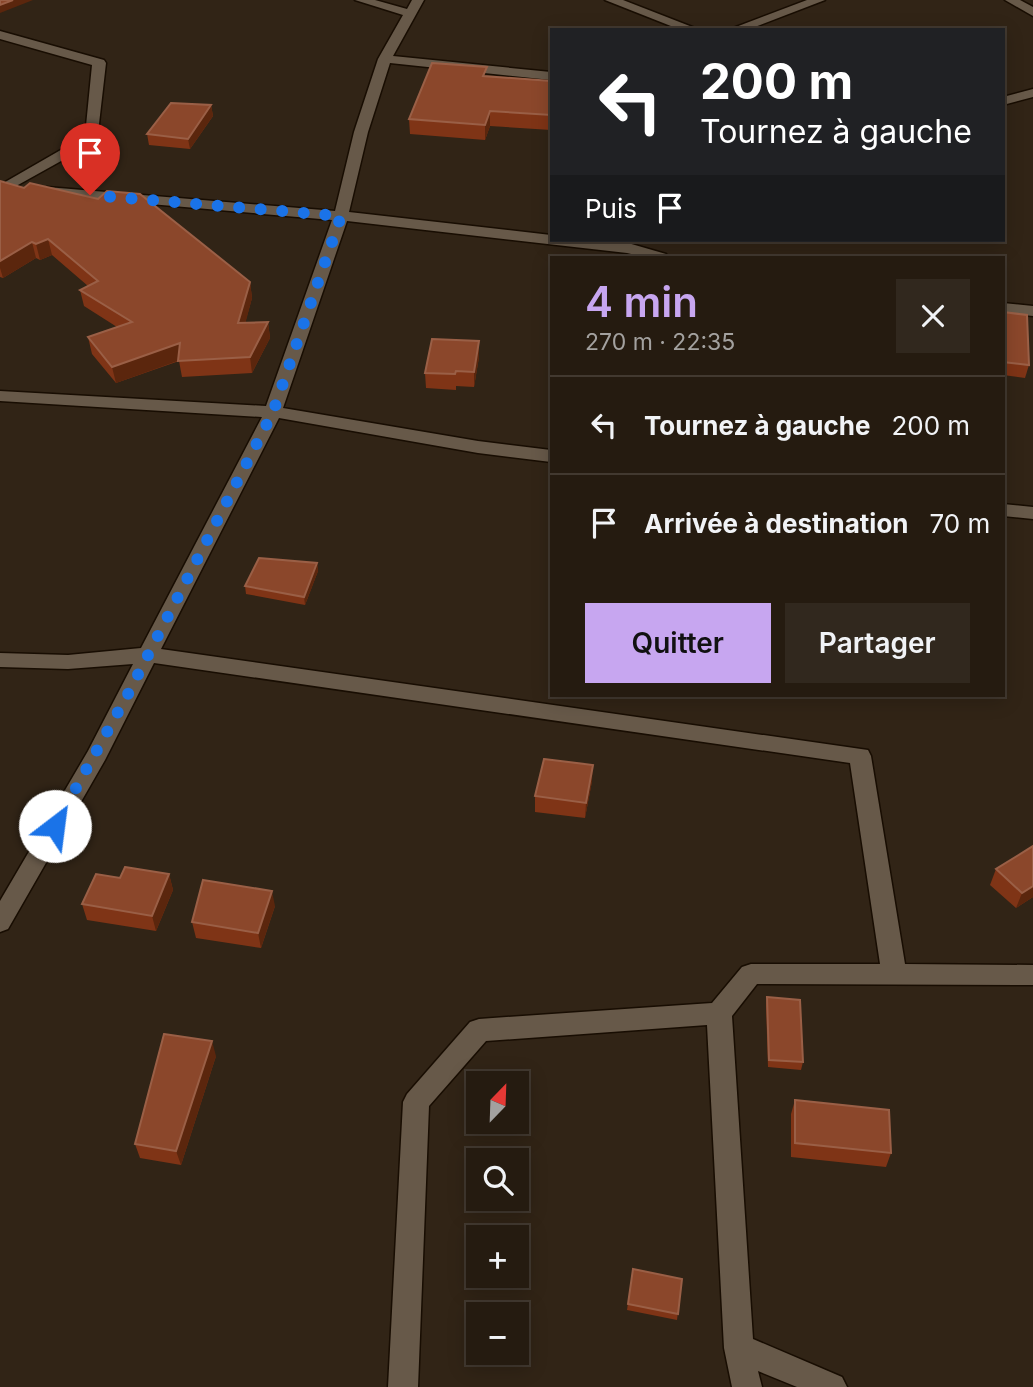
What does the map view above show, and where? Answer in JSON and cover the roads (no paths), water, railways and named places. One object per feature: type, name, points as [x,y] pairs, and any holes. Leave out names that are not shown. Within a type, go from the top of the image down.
[{"type":"street","points":[[0,922],[97,754],[273,412],[341,216],[361,132],[385,59],[414,7],[362,0]]},
{"type":"street","points":[[611,0],[688,28]]},
{"type":"street","points":[[740,28],[819,0]]},
{"type":"street","points":[[1011,0],[1033,12]]},
{"type":"street","points":[[0,36],[99,64],[92,138],[3,189]]},
{"type":"street","points":[[385,59],[550,76]]},
{"type":"street","points":[[1005,100],[1033,93]]},
{"type":"street","points":[[3,189],[341,216],[550,236]]},
{"type":"street","points":[[608,242],[629,244],[658,256]]},
{"type":"street","points":[[1005,308],[1033,311]]},
{"type":"street","points":[[0,396],[273,412],[478,447],[550,456]]},
{"type":"street","points":[[1005,510],[1033,513]]},
{"type":"street","points":[[0,660],[68,662],[149,655],[860,756],[894,973]]},
{"type":"street","points":[[747,1387],[739,1348],[719,1013],[751,974],[1033,975]]},
{"type":"street","points":[[403,1387],[416,1102],[479,1030],[719,1013]]},
{"type":"street","points":[[739,1348],[832,1387]]}]
